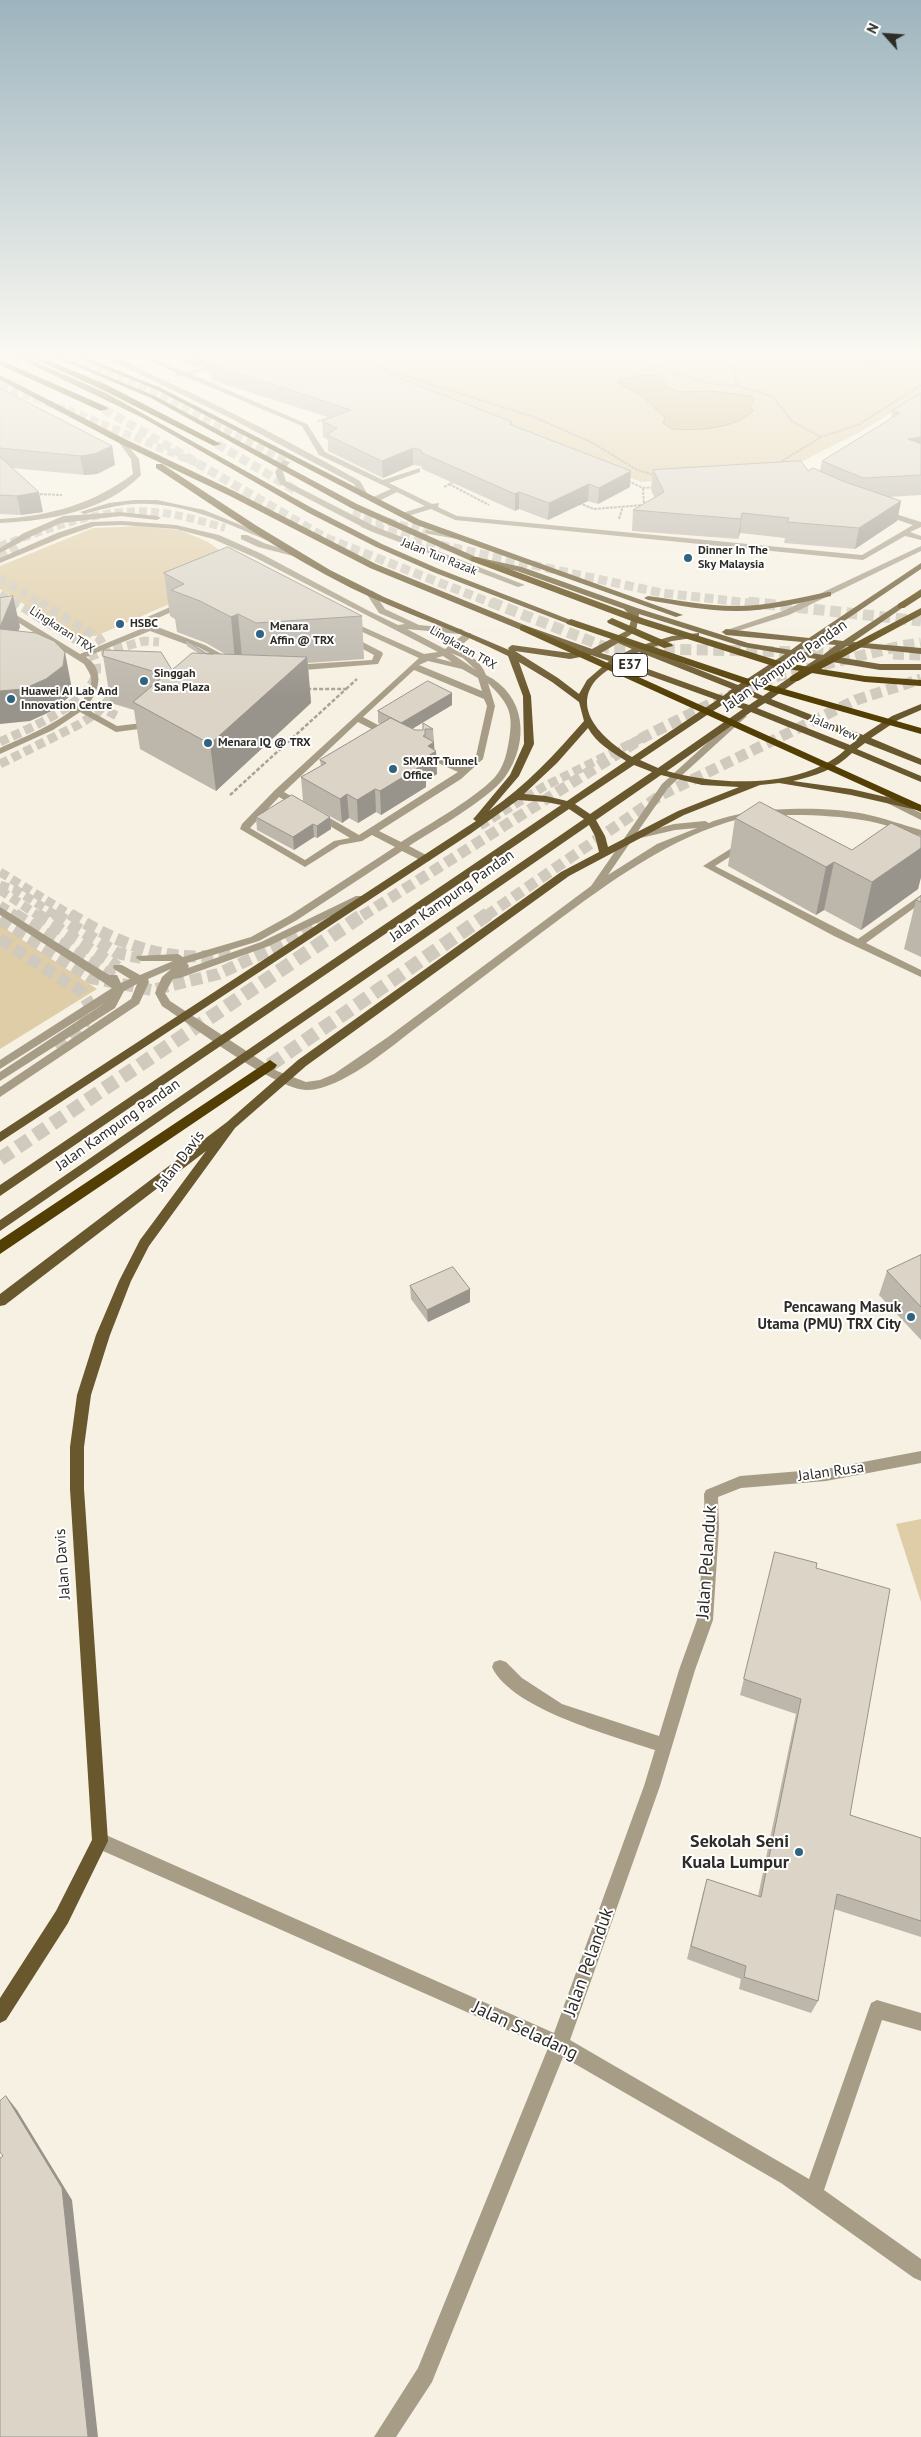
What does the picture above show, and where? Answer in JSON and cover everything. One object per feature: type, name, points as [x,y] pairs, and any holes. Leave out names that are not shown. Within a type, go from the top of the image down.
[{"type":"highway","points":[[474,559],[521,585],[614,621],[742,680]]},
{"type":"highway","points":[[474,559],[641,622],[780,665]]},
{"type":"highway","points":[[901,606],[921,592]]},
{"type":"highway","points":[[794,679],[921,611]]},
{"type":"highway","points":[[614,621],[780,665],[865,679],[921,683]]},
{"type":"highway","points":[[572,622],[742,680],[841,710],[921,731]]},
{"type":"highway","points":[[524,628],[921,809]]},
{"type":"highway","points":[[841,710],[921,720]]},
{"type":"highway","points":[[0,1248],[270,1065]]},
{"type":"main road","points":[[167,470],[306,558],[370,593],[511,652],[561,683],[581,700],[588,722],[598,738],[626,758],[647,767],[710,782],[742,784],[804,775],[833,764],[891,719],[921,707]]},
{"type":"main road","name":"E37","points":[[182,470],[373,566],[524,628]]},
{"type":"main road","name":"Jalan Tun Razak","points":[[239,470],[352,533],[479,586],[760,696]]},
{"type":"main road","points":[[286,470],[354,506],[474,559],[519,569],[634,610],[747,645],[880,667],[921,667]]},
{"type":"main road","points":[[315,470],[416,522],[725,632]]},
{"type":"main road","name":"Jalan Kampung Pandan","points":[[0,1191],[921,565]]},
{"type":"main road","points":[[498,646],[538,654],[570,656],[598,651],[632,631],[636,616],[621,601],[599,586]]},
{"type":"main road","points":[[616,592],[709,607],[747,608],[784,604],[828,594]]},
{"type":"main road","name":"Jalan Kampung Pandan","points":[[0,1226],[901,606]]},
{"type":"main road","name":"Jalan Yew","points":[[524,628],[737,702],[921,779]]},
{"type":"main road","points":[[581,700],[586,686],[597,675],[624,655],[668,637],[725,632],[921,651]]},
{"type":"main road","points":[[467,832],[514,776],[528,744],[527,696],[511,652]]},
{"type":"main road","name":"Jalan Yew","points":[[760,696],[921,762]]},
{"type":"main road","points":[[0,1138],[467,832],[516,797],[554,761],[588,722]]},
{"type":"main road","points":[[776,780],[886,800],[921,809]]},
{"type":"main road","points":[[0,1300],[231,1125],[302,1063],[565,874],[604,852],[681,814],[758,782]]},
{"type":"main road","points":[[516,797],[542,796],[572,807],[598,828],[604,852]]},
{"type":"main road","name":"Jalan Davis","points":[[100,1841],[77,1489],[77,1447],[84,1395],[103,1335],[144,1243],[231,1125]]},
{"type":"main road","points":[[0,2014],[62,1917],[100,1841]]},
{"type":"street","points":[[0,527],[38,519],[92,502],[122,488],[137,475],[136,470]]},
{"type":"street","points":[[281,470],[279,472],[283,482],[373,529],[521,585]]},
{"type":"street","points":[[334,470],[357,483],[364,495]]},
{"type":"street","points":[[358,470],[455,518],[863,558],[920,524]]},
{"type":"street","points":[[384,482],[417,470]]},
{"type":"street","points":[[374,500],[398,490]]},
{"type":"street","points":[[0,551],[27,535],[58,521],[115,503],[132,500],[150,501],[204,512],[283,544]]},
{"type":"street","points":[[324,502],[353,513]]},
{"type":"street","points":[[405,515],[431,506]]},
{"type":"street","points":[[877,510],[920,524]]},
{"type":"street","points":[[58,521],[120,514],[152,516],[179,524],[213,540],[240,558]]},
{"type":"street","points":[[123,518],[179,524]]},
{"type":"street","points":[[0,545],[38,519]]},
{"type":"street","points":[[0,521],[24,521]]},
{"type":"street","name":"Lingkaran TRX","points":[[0,561],[60,535],[94,524],[122,523],[176,527],[216,537],[259,556],[366,614],[434,645],[467,669],[492,681],[514,708],[517,724],[511,757],[501,776],[470,801],[293,918],[255,939],[170,965],[146,978],[122,987],[0,1065]]},
{"type":"street","points":[[226,528],[261,545],[306,558]]},
{"type":"street","points":[[429,532],[457,538]]},
{"type":"street","points":[[904,533],[921,538]]},
{"type":"street","points":[[725,632],[786,613],[921,548]]},
{"type":"street","points":[[370,593],[382,611],[424,629]]},
{"type":"street","points":[[194,599],[141,622],[150,628],[202,647],[239,668]]},
{"type":"street","name":"Lingkaran TRX","points":[[0,607],[79,656],[94,669],[96,678],[96,686],[80,709],[0,751]]},
{"type":"street","points":[[351,615],[366,622],[459,631]]},
{"type":"street","points":[[340,619],[382,640],[440,662],[467,669]]},
{"type":"street","points":[[79,656],[150,628]]},
{"type":"street","points":[[282,669],[375,662],[378,654],[337,631]]},
{"type":"street","points":[[451,650],[466,656],[479,666],[491,706],[480,757],[465,771],[359,839],[337,843],[305,864],[247,832],[245,826],[278,792],[413,666],[434,654],[451,650],[468,635]]},
{"type":"street","points":[[413,666],[488,698]]},
{"type":"street","points":[[80,709],[116,729],[151,725]]},
{"type":"street","points":[[593,888],[665,786],[744,714]]},
{"type":"street","points":[[357,718],[377,732],[396,738]]},
{"type":"street","points":[[309,764],[336,754]]},
{"type":"street","points":[[430,756],[465,771]]},
{"type":"street","points":[[278,792],[359,839]]},
{"type":"street","points":[[886,800],[921,817]]},
{"type":"street","points":[[255,939],[194,960],[174,970],[162,982],[160,993],[166,1003],[273,1074],[306,1086],[322,1084],[338,1077],[392,1040],[593,888],[662,846],[727,819],[774,813],[819,813],[864,817],[921,834]]},
{"type":"street","points":[[633,838],[674,827],[792,818],[862,823],[921,844]]},
{"type":"street","points":[[372,831],[426,859]]},
{"type":"street","points":[[756,846],[748,842],[708,866],[838,934],[921,974]]},
{"type":"street","points":[[141,958],[174,958],[213,950],[279,929],[393,881]]},
{"type":"street","points":[[0,1077],[130,1000],[132,993],[130,988],[116,972],[160,980],[209,966],[321,919],[393,881]]},
{"type":"street","points":[[860,943],[921,898]]},
{"type":"street","name":"Lingkaran TRX","points":[[0,910],[122,987]]},
{"type":"street","name":"Lingkaran TRX","points":[[94,970],[122,976],[146,978]]},
{"type":"street","points":[[0,1092],[81,1038],[116,1008],[135,1001],[146,978]]},
{"type":"street","name":"Jalan Rusa","points":[[740,1482],[826,1475],[921,1456]]},
{"type":"street","name":"Jalan Pelanduk","points":[[384,2437],[425,2375],[559,2044],[652,1786],[687,1670],[705,1620],[712,1527],[711,1494],[740,1482]]},
{"type":"street","points":[[500,1667],[516,1683],[558,1710],[664,1745]]},
{"type":"street","name":"Jalan Seladang","points":[[100,1841],[559,2044],[788,2176],[921,2271]]},
{"type":"street","points":[[813,2194],[877,2009],[921,2022]]},
{"type":"path","points":[[637,470],[659,476]]},
{"type":"path","points":[[444,487],[457,480]]},
{"type":"path","points":[[625,480],[643,488],[662,486]]},
{"type":"path","points":[[643,488],[644,505],[647,509]]},
{"type":"path","points":[[34,494],[68,495]]},
{"type":"path","points":[[488,505],[496,502]]},
{"type":"path","points":[[577,502],[594,509],[644,505]]},
{"type":"path","points":[[230,795],[346,688],[304,689]]},
{"type":"shaded area","points":[[610,470],[779,470],[641,482]]},
{"type":"shaded area","points":[[139,526],[180,530],[208,542],[247,570],[96,636],[75,636],[0,589],[0,566],[93,528]]},
{"type":"shaded area","points":[[0,925],[97,989],[0,1049]]},
{"type":"shaded area","points":[[921,1519],[921,1602],[896,1524]]},
{"type":"building","points":[[0,470],[14,470],[39,492],[17,496],[0,495]]},
{"type":"building","points":[[460,470],[631,471],[599,488],[589,484],[549,503],[519,492],[515,494]]},
{"type":"building","points":[[653,470],[817,470],[845,482],[901,501],[859,528],[787,522],[789,518],[742,513],[741,519],[633,510],[664,492]]},
{"type":"building","points":[[843,470],[921,470],[921,475],[863,478]]},
{"type":"building","points":[[228,547],[362,616],[256,623],[238,614],[231,617],[200,601],[171,590],[184,584],[164,573]]},
{"type":"building","points":[[13,596],[0,627],[0,598]]},
{"type":"building","points":[[0,629],[36,633],[54,641],[65,652],[63,666],[46,679],[23,689],[0,691]]},
{"type":"building","points":[[186,640],[213,654],[207,654]]},
{"type":"building","points":[[104,650],[161,652],[172,670],[192,653],[307,657],[210,744],[133,702],[165,675],[103,656]]},
{"type":"building","points":[[428,681],[452,693],[401,723],[378,711]]},
{"type":"building","points":[[391,718],[415,730],[423,730],[423,723],[433,729],[425,729],[425,735],[423,736],[434,742],[428,746],[436,751],[420,761],[426,763],[380,791],[375,789],[357,800],[347,794],[340,799],[301,777],[326,763],[320,760]]},
{"type":"building","points":[[292,795],[330,817],[317,826],[313,824],[293,837],[256,817]]},
{"type":"building","points":[[760,802],[852,850],[891,823],[921,837],[921,848],[872,882],[834,862],[826,867],[735,818]]},
{"type":"building","points":[[921,1255],[921,1307],[887,1271]]},
{"type":"building","points":[[453,1267],[470,1289],[427,1310],[410,1286]]},
{"type":"building","points":[[775,1552],[817,1563],[816,1568],[890,1589],[850,1815],[921,1838],[921,1921],[837,1894],[818,2001],[744,1977],[746,1966],[691,1946],[707,1879],[761,1897],[801,1699],[744,1679]]},
{"type":"building","points":[[6,2096],[62,2188],[88,2437],[0,2437],[0,2158],[3,2156],[0,2152],[0,2101]]},
{"type":"tunnel","points":[[209,470],[326,538],[494,604]]},
{"type":"tunnel","points":[[261,470],[295,490]]},
{"type":"tunnel","points":[[0,546],[75,521],[95,516],[134,511],[163,513],[190,518],[225,528]]},
{"type":"tunnel","points":[[353,513],[429,532]]},
{"type":"tunnel","points":[[362,523],[422,541],[662,593],[759,604]]},
{"type":"tunnel","points":[[0,557],[19,546]]},
{"type":"tunnel","points":[[0,578],[42,604]]},
{"type":"tunnel","points":[[0,594],[16,604]]},
{"type":"tunnel","points":[[0,742],[32,727],[71,704],[86,691],[95,676],[95,661],[84,645],[14,602]]},
{"type":"tunnel","points":[[40,602],[99,638],[107,651]]},
{"type":"tunnel","points":[[491,602],[608,648],[845,653]]},
{"type":"tunnel","points":[[748,602],[921,621]]},
{"type":"tunnel","points":[[107,651],[144,641],[159,642]]},
{"type":"tunnel","points":[[362,916],[644,737],[712,703],[778,676],[900,646],[921,643]]},
{"type":"tunnel","points":[[101,653],[107,651]]},
{"type":"tunnel","points":[[102,708],[110,698],[117,682],[115,666],[107,651]]},
{"type":"tunnel","points":[[893,654],[921,655]]},
{"type":"tunnel","points":[[486,916],[661,795],[856,700],[921,679]]},
{"type":"tunnel","points":[[0,764],[78,725],[97,713],[102,708]]},
{"type":"tunnel","points":[[69,709],[102,708]]},
{"type":"tunnel","points":[[102,708],[117,716]]},
{"type":"tunnel","points":[[480,826],[543,787],[644,737]]},
{"type":"tunnel","points":[[0,872],[72,916]]},
{"type":"tunnel","points":[[0,885],[16,890],[57,916]]},
{"type":"tunnel","points":[[0,890],[39,916]]},
{"type":"tunnel","points":[[0,905],[17,916]]},
{"type":"tunnel","points":[[15,914],[113,977]]},
{"type":"tunnel","points":[[37,914],[118,967]]},
{"type":"tunnel","points":[[55,914],[117,953],[141,958]]},
{"type":"tunnel","points":[[70,914],[110,936],[150,950],[191,956],[236,953]]},
{"type":"tunnel","points":[[0,919],[91,978],[152,990],[218,974],[287,942],[333,914]]},
{"type":"tunnel","points":[[0,1159],[364,914]]},
{"type":"tunnel","points":[[270,1065],[488,914]]},
{"type":"tunnel","points":[[0,939],[82,992],[90,1005],[83,1026],[54,1052]]},
{"type":"place","name":"Dinner In The Sky Malaysia","points":[[688,558]]},
{"type":"place","name":"HSBC","points":[[120,624]]},
{"type":"place","name":"Menara Affin @ TRX","points":[[260,634]]},
{"type":"place","name":"Singgah Sana Plaza","points":[[144,681]]},
{"type":"place","name":"Huawei AI Lab And Innovation Centre","points":[[11,699]]},
{"type":"place","name":"Menara IQ @ TRX","points":[[208,743]]},
{"type":"place","name":"SMART Tunnel Office","points":[[393,769]]},
{"type":"place","name":"Pencawang Masuk Utama (PMU) TRX City","points":[[911,1317]]},
{"type":"place","name":"Sekolah Seni Kuala Lumpur","points":[[799,1852]]}]
